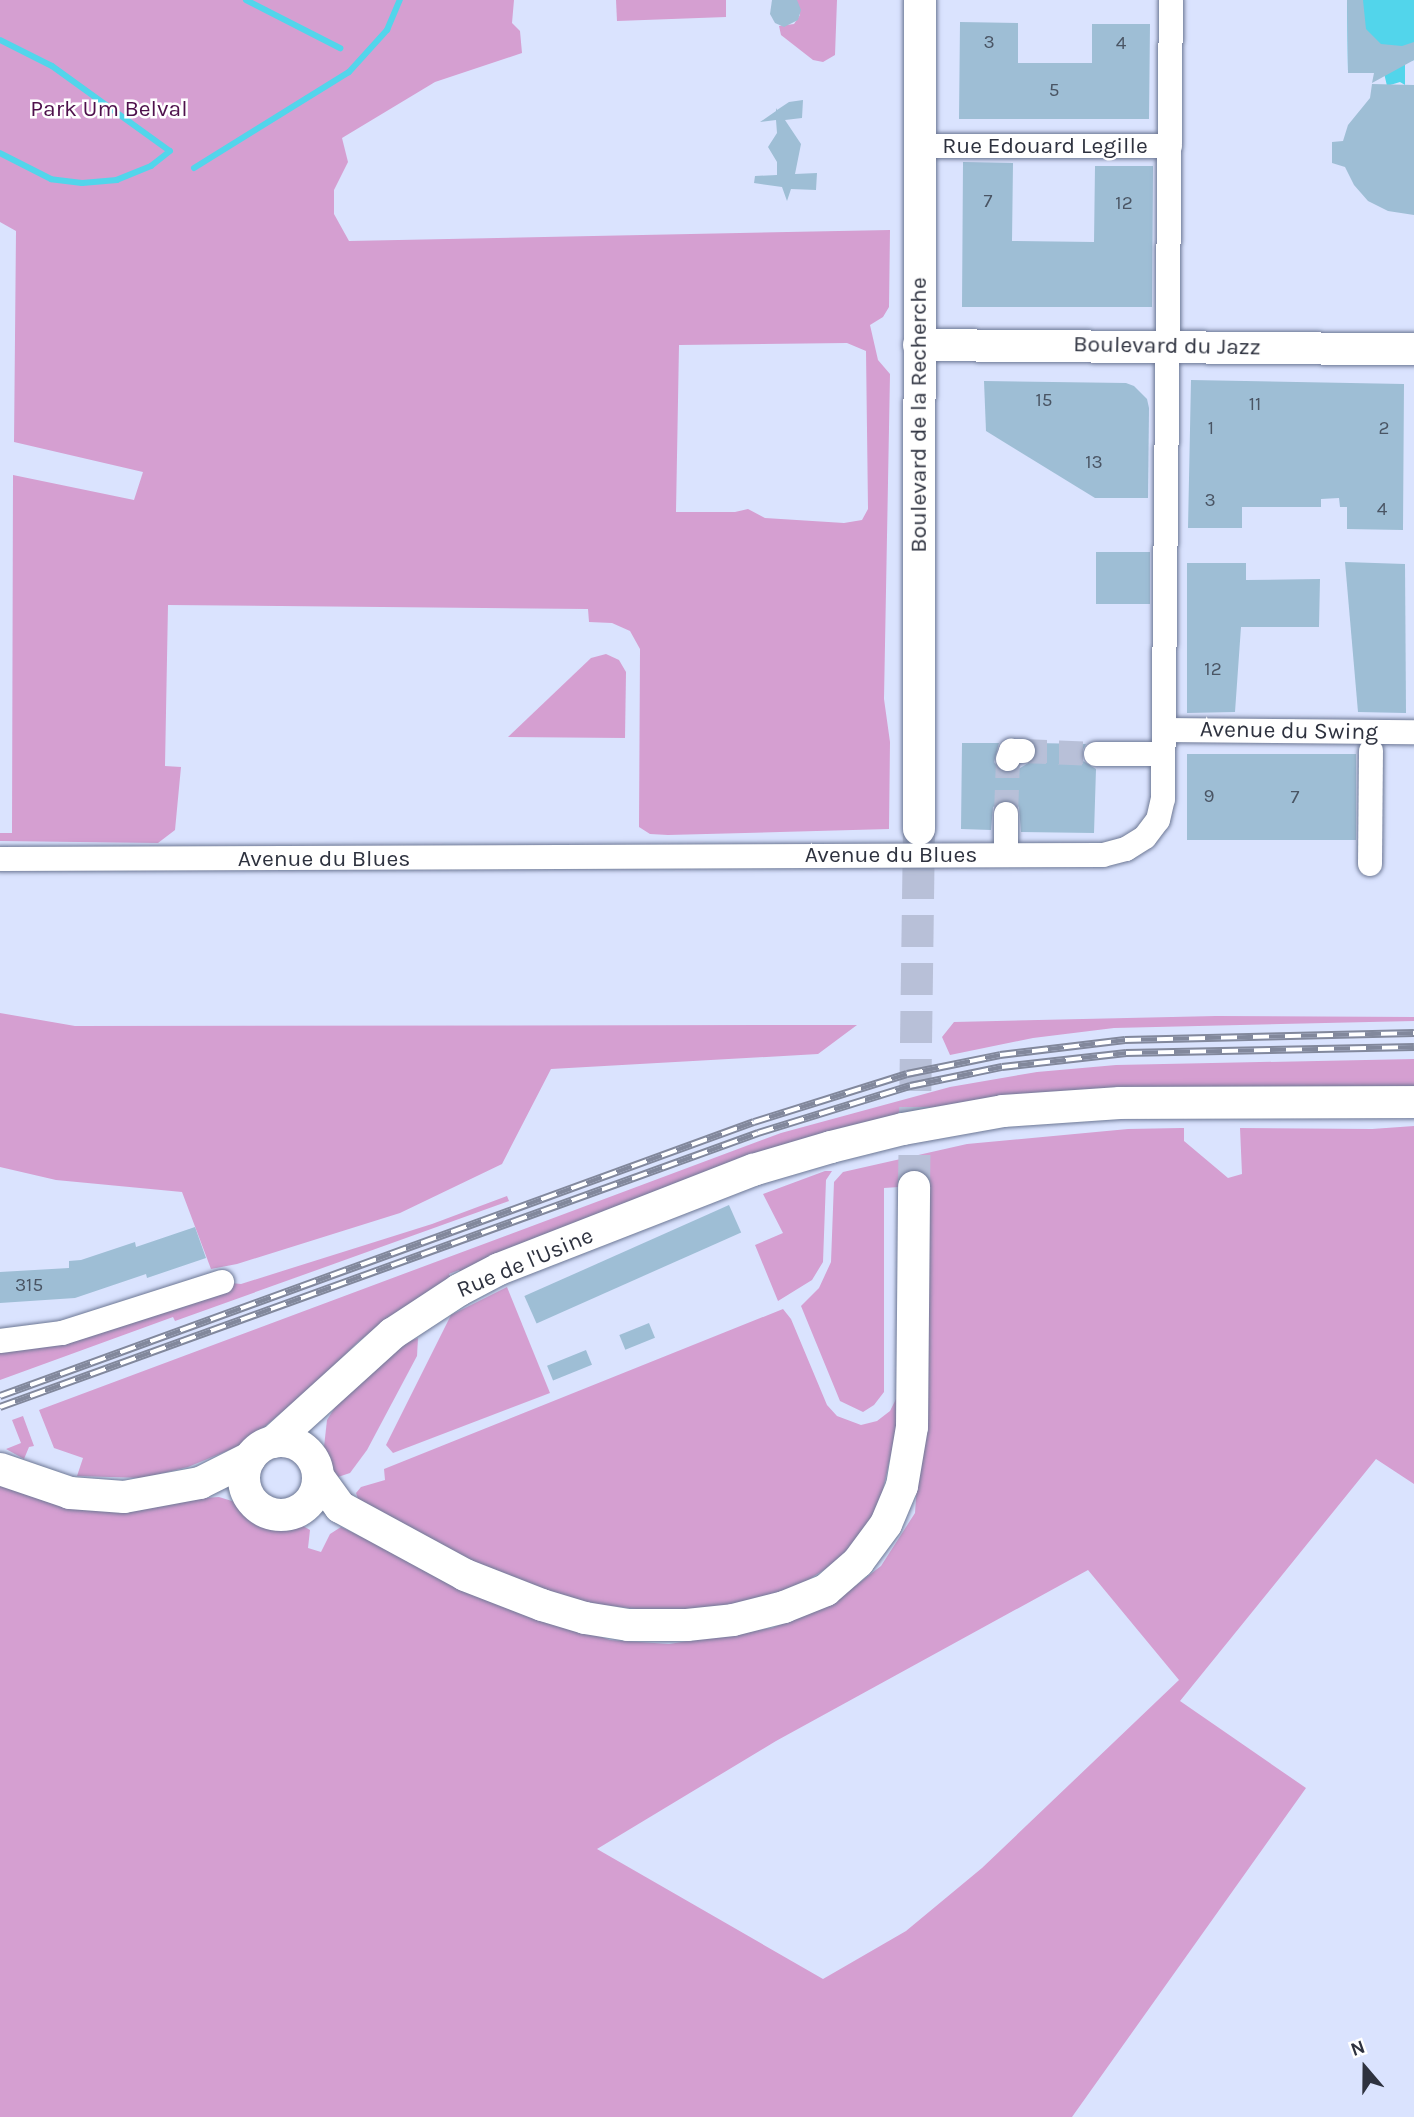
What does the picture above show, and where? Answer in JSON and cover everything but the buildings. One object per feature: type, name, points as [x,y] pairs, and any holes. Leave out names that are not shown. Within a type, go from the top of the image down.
[{"type":"main road","name":"Boulevard de la Recherche","points":[[919,829],[920,0]]},
{"type":"main road","name":"Boulevard du Jazz","points":[[919,345],[1414,349]]},
{"type":"main road","name":"Rue de l'Usine","points":[[0,1469],[70,1493],[124,1497],[200,1483],[261,1450],[324,1399],[354,1366],[392,1334],[458,1290],[499,1269],[754,1170],[903,1129],[1003,1111],[1120,1102],[1414,1102]]},
{"type":"main road","points":[[340,1507],[299,1445],[261,1450],[244,1480],[246,1491],[254,1504],[278,1515],[305,1507],[340,1507],[465,1575],[542,1605],[628,1625],[687,1625],[733,1620],[783,1607],[826,1590],[858,1562],[886,1524],[902,1486],[912,1427],[914,1187]]},
{"type":"main road","points":[[305,1507],[315,1494],[318,1471],[317,1431],[324,1399]]},
{"type":"main road","name":"Rue de l'Usine","points":[[200,1483],[246,1491]]},
{"type":"street","name":"Avenue du Blues","points":[[0,859],[1102,855],[1126,849],[1145,837],[1158,820],[1163,799],[1171,0]]},
{"type":"street","name":"Rue Edouard Legille","points":[[919,146],[1170,146]]},
{"type":"street","name":"Avenue du Swing","points":[[1096,754],[1164,742],[1414,732]]},
{"type":"street","name":"Avenue du Swing","points":[[1370,864],[1371,751]]},
{"type":"street","points":[[1006,814],[1006,855]]},
{"type":"street","points":[[0,1341],[62,1333],[222,1282]]},
{"type":"green space","name":"Park Um Belval","points":[[0,0],[514,0],[512,23],[520,31],[522,53],[435,82],[342,138],[348,162],[334,190],[334,214],[349,241],[890,230],[889,307],[883,317],[870,325],[878,360],[890,374],[884,699],[890,742],[889,829],[668,835],[650,834],[639,827],[640,649],[630,631],[612,623],[589,622],[588,609],[168,605],[165,766],[181,767],[175,830],[158,843],[0,841],[0,833],[12,833],[13,475],[134,500],[143,472],[14,442],[16,231],[0,222]],"holes":[[[847,343],[866,351],[868,509],[862,520],[844,523],[765,518],[748,509],[735,512],[676,512],[679,345]]]},
{"type":"green space","points":[[616,0],[726,0],[726,17],[617,21]]},
{"type":"green space","points":[[796,0],[837,0],[835,55],[823,62],[813,60],[781,35],[779,26],[794,24],[800,15]]},
{"type":"green space","points":[[606,654],[619,660],[626,672],[625,738],[508,737],[591,658]]},
{"type":"green space","points":[[0,1013],[75,1026],[857,1025],[818,1054],[551,1069],[502,1164],[400,1213],[237,1264],[211,1269],[182,1192],[56,1180],[0,1167]]},
{"type":"green space","points":[[1216,1016],[1414,1017],[1414,1021],[1114,1028],[1033,1038],[950,1055],[942,1037],[954,1022]]},
{"type":"green space","points":[[1414,1059],[1414,1089],[987,1100],[462,1275],[459,1270],[449,1274],[451,1279],[390,1317],[358,1342],[312,1387],[244,1444],[188,1467],[143,1478],[77,1476],[83,1458],[54,1448],[39,1410],[781,1133],[950,1087],[1037,1072],[1116,1065]]},
{"type":"green space","points":[[1414,1126],[1414,1484],[1376,1459],[1180,1701],[1306,1788],[1072,2117],[0,2117],[0,1485],[76,1507],[219,1497],[235,1502],[268,1525],[303,1526],[310,1530],[308,1548],[321,1552],[330,1534],[341,1527],[499,1602],[610,1640],[669,1644],[772,1628],[832,1604],[881,1566],[915,1513],[923,1398],[899,1187],[884,1188],[884,1392],[874,1405],[863,1412],[840,1401],[801,1306],[819,1288],[831,1262],[834,1182],[843,1172],[967,1144],[1128,1129],[1184,1128],[1184,1141],[1228,1178],[1242,1174],[1240,1128],[1372,1129]],"holes":[[[1088,1570],[1179,1680],[982,1868],[906,1931],[823,1979],[597,1849],[776,1741]]]},
{"type":"green space","points":[[825,1171],[832,1171],[826,1180],[823,1262],[812,1280],[778,1301],[755,1245],[783,1233],[763,1194]]},
{"type":"green space","points":[[507,1196],[509,1201],[175,1321],[173,1317],[0,1380],[0,1341],[222,1282],[241,1284],[432,1224]]},
{"type":"green space","points":[[507,1287],[550,1393],[393,1453],[386,1445],[451,1315]]},
{"type":"green space","points":[[783,1309],[791,1319],[827,1405],[837,1416],[861,1425],[877,1421],[890,1411],[897,1397],[898,1423],[880,1503],[850,1553],[788,1593],[739,1608],[669,1613],[571,1601],[466,1559],[359,1502],[356,1493],[361,1487],[385,1480],[384,1469]]},
{"type":"green space","points":[[418,1338],[417,1356],[367,1450],[350,1473],[332,1479],[324,1447],[327,1420],[349,1385],[405,1343]]},
{"type":"green space","points":[[23,1416],[34,1446],[29,1447],[24,1459],[6,1449],[21,1443],[12,1420]]},
{"type":"water","points":[[1347,0],[1414,0],[1414,60],[1405,63],[1405,85],[1400,82],[1387,86],[1384,73],[1348,73]]},
{"type":"waterway","points":[[246,0],[340,48]]},
{"type":"waterway","points":[[194,168],[349,72],[387,30],[400,0]]},
{"type":"waterway","points":[[0,40],[52,66],[170,151],[151,166],[117,180],[82,183],[51,179],[0,153]]},
{"type":"tunnel","points":[[1023,751],[1096,754]]},
{"type":"tunnel","points":[[1006,814],[1008,759]]},
{"type":"tunnel","points":[[914,1187],[919,829]]},
{"type":"railway","points":[[0,1396],[754,1122],[907,1074],[1000,1055],[1125,1040],[1414,1033]]},
{"type":"railway","points":[[0,1407],[758,1133],[910,1086],[1002,1067],[1126,1053],[1414,1047]]}]
